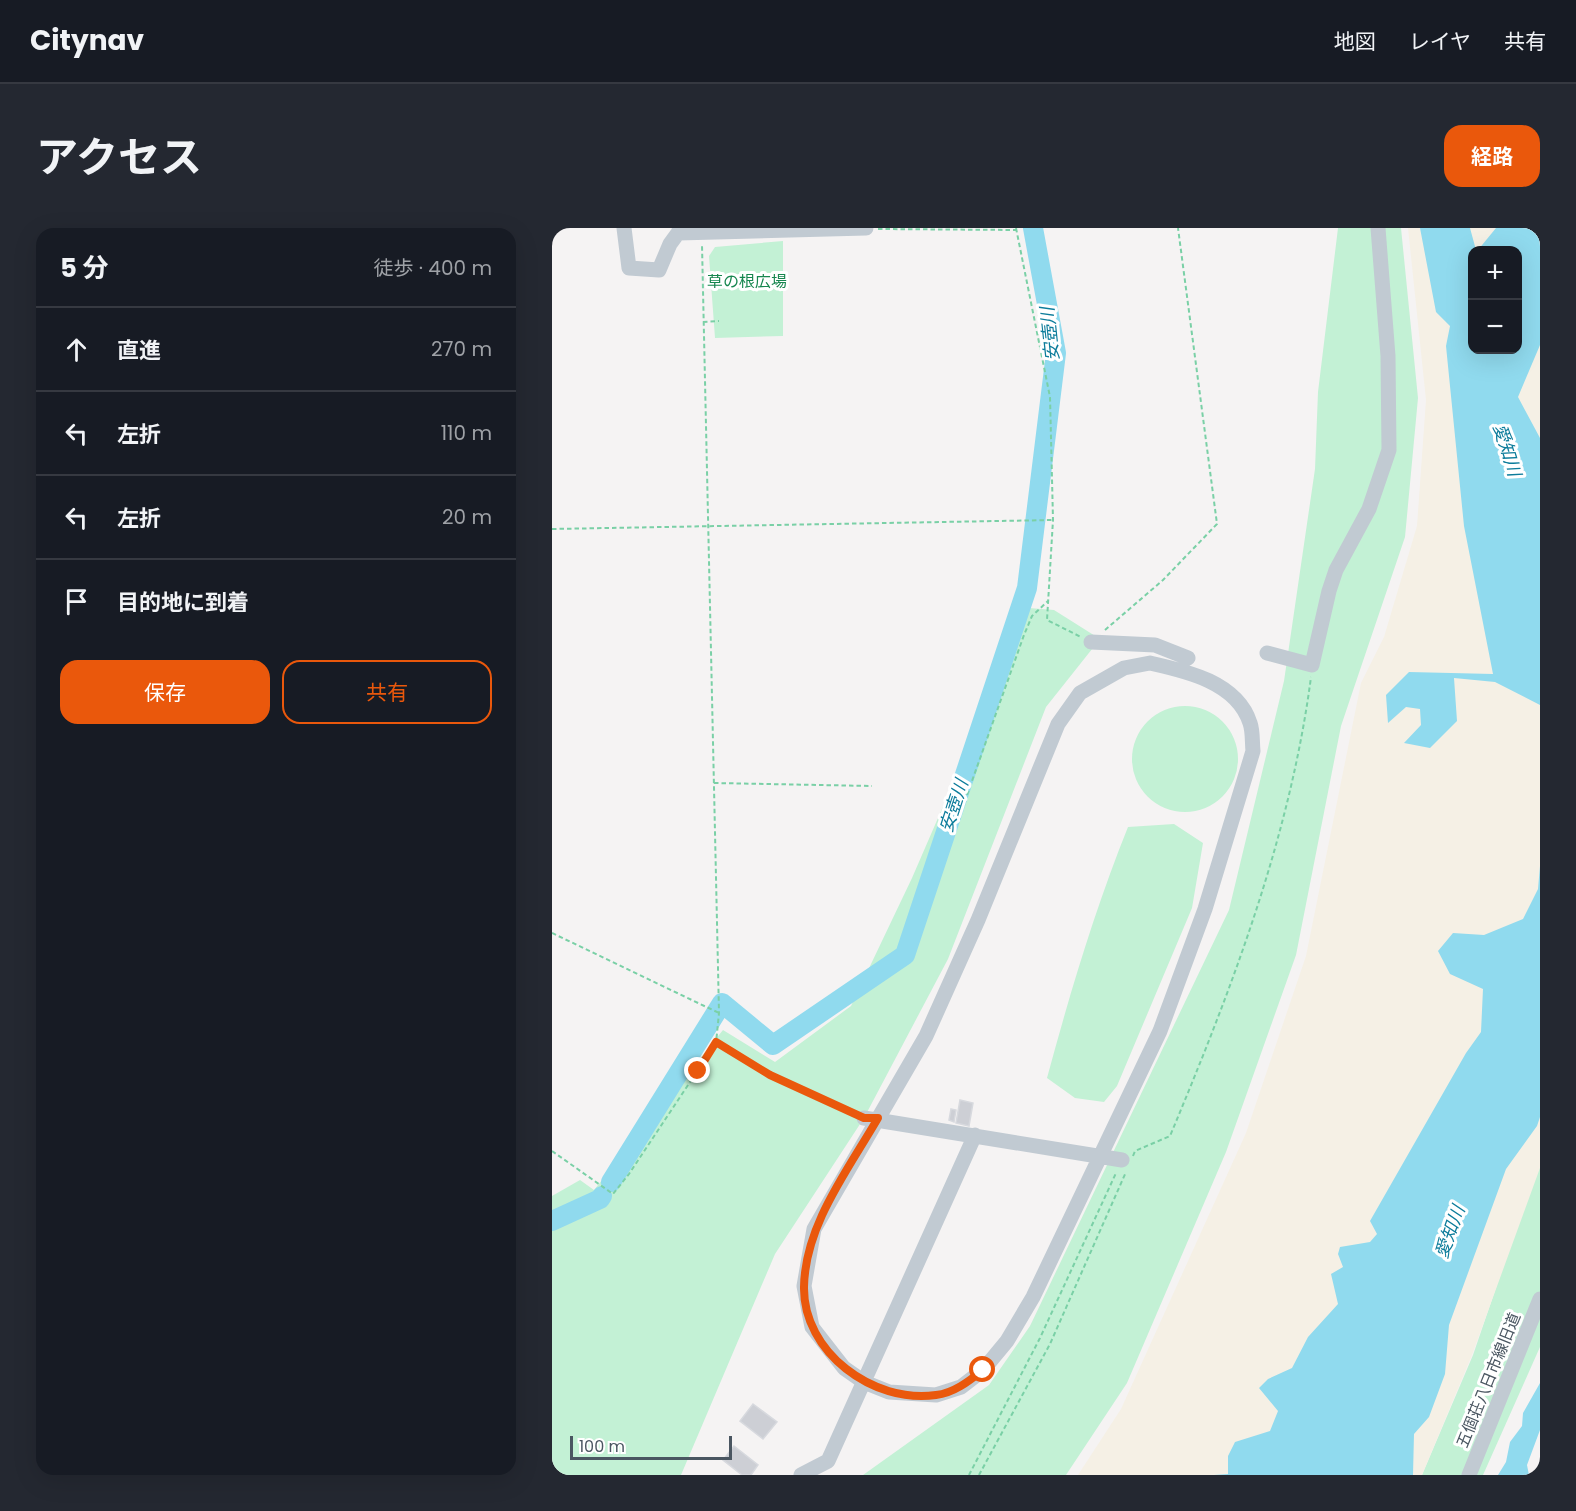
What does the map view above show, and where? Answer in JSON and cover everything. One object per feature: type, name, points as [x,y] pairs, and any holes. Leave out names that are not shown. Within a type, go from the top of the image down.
[{"type":"street","points":[[624,228],[629,268],[659,270],[669,244],[679,231],[701,234],[866,228]]},
{"type":"street","points":[[1267,653],[1312,665],[1336,570],[1370,509],[1389,450],[1388,356],[1378,228]]},
{"type":"street","points":[[1091,642],[1155,645],[1188,658]]},
{"type":"street","points":[[1150,663],[1182,670],[1211,681],[1231,696],[1244,708],[1251,724],[1253,751],[1205,909],[1160,1031],[1101,1157],[1033,1297],[1007,1341],[983,1370],[961,1387],[936,1395],[889,1392],[864,1382],[844,1368],[812,1327],[804,1287],[814,1229],[871,1118],[926,1036],[978,920],[1058,724],[1080,693],[1124,668],[1150,663]]},
{"type":"street","points":[[871,1118],[1101,1157],[1126,1164]]},
{"type":"street","points":[[801,1475],[828,1461],[975,1135]]},
{"type":"street","name":"五個荘八日市線旧道","points":[[1469,1475],[1540,1299]]},
{"type":"path","points":[[866,228],[1016,229],[1050,397],[1053,520],[1047,620],[1091,642],[1163,580],[1217,525],[1178,228]]},
{"type":"path","points":[[552,1150],[613,1194],[629,1174],[716,1042],[719,1013],[701,234]]},
{"type":"path","points":[[703,322],[719,321]]},
{"type":"path","points":[[552,529],[708,524],[1053,520]]},
{"type":"path","points":[[962,809],[1032,616],[1048,601]]},
{"type":"path","points":[[969,1475],[1126,1164],[1135,1151],[1170,1136],[1228,993],[1274,855],[1304,729],[1312,665]]},
{"type":"path","points":[[714,783],[872,786]]},
{"type":"path","points":[[552,933],[719,1013]]},
{"type":"path","points":[[716,1042],[770,1075],[871,1118]]},
{"type":"path","points":[[979,1475],[1050,1344],[1126,1164]]},
{"type":"green space","points":[[1338,228],[1401,228],[1418,398],[1405,537],[1341,726],[1296,955],[1226,1152],[1127,1383],[1066,1475],[863,1475],[989,1385],[1030,1326],[1229,910],[1284,681],[1315,469],[1318,392]]},
{"type":"green space","name":"草の根広場","points":[[783,241],[783,336],[715,338],[709,256],[715,247]]},
{"type":"green space","points":[[1029,608],[1054,610],[1100,639],[1046,707],[948,959],[864,1118],[775,1254],[681,1475],[552,1475],[552,1196],[580,1180],[594,1190],[723,1030],[775,1062],[851,1006],[912,878]]},
{"type":"green space","points":[[1185,706],[1205,710],[1222,722],[1234,739],[1238,759],[1234,779],[1222,796],[1205,808],[1185,812],[1165,808],[1148,796],[1136,779],[1132,759],[1136,739],[1148,722],[1165,710]]},
{"type":"green space","points":[[1174,824],[1203,843],[1192,908],[1117,1086],[1104,1102],[1075,1098],[1047,1078],[1074,983],[1105,889],[1128,827]]},
{"type":"green space","points":[[1540,1159],[1540,1347],[1483,1475],[1422,1475],[1473,1355]]},
{"type":"sand","points":[[1408,228],[1540,228],[1540,1168],[1472,1355],[1422,1475],[1078,1475],[1121,1409],[1246,1133],[1306,956],[1361,683],[1384,637],[1417,526],[1426,400]]},
{"type":"water","name":"愛知川","points":[[1420,228],[1470,228],[1475,246],[1468,246],[1468,354],[1522,354],[1522,246],[1481,246],[1496,228],[1540,228],[1540,345],[1518,397],[1540,438],[1540,705],[1495,682],[1454,678],[1457,721],[1430,748],[1404,743],[1421,725],[1420,709],[1406,707],[1388,723],[1386,695],[1409,672],[1493,674],[1464,526],[1446,346],[1450,326],[1436,312]]},
{"type":"water","name":"愛知川","points":[[1540,866],[1540,1117],[1537,1126],[1506,1169],[1449,1325],[1445,1374],[1429,1417],[1414,1434],[1413,1475],[1214,1475],[1228,1474],[1228,1456],[1235,1442],[1270,1431],[1278,1411],[1259,1388],[1268,1379],[1292,1368],[1308,1337],[1338,1304],[1331,1274],[1343,1267],[1338,1254],[1340,1247],[1370,1242],[1377,1234],[1370,1221],[1466,1053],[1481,1032],[1483,989],[1450,974],[1438,951],[1453,933],[1484,935],[1523,919],[1538,889]]},
{"type":"water","points":[[1540,1383],[1540,1430],[1527,1465],[1529,1475],[1498,1475],[1506,1462],[1510,1442],[1522,1426],[1523,1413]]},
{"type":"building","points":[[960,1100],[973,1103],[969,1126],[956,1123]]},
{"type":"building","points":[[951,1109],[956,1110],[954,1122],[949,1120]]},
{"type":"building","points":[[753,1404],[777,1422],[763,1439],[740,1421]]},
{"type":"building","points":[[734,1446],[758,1465],[751,1475],[742,1475],[723,1460]]},
{"type":"waterway","name":"安壺川","points":[[611,1182],[722,1003],[773,1045],[905,955],[1027,588],[1056,353],[1033,228]]},
{"type":"waterway","name":"安壺川","points":[[552,1221],[602,1196]]},
{"type":"route","points":[[698,1071],[716,1042],[770,1075],[864,1118],[878,1118],[814,1229],[807,1257],[805,1302],[812,1327],[844,1368],[864,1382],[889,1392],[909,1395],[936,1395],[961,1387],[983,1370]]}]
